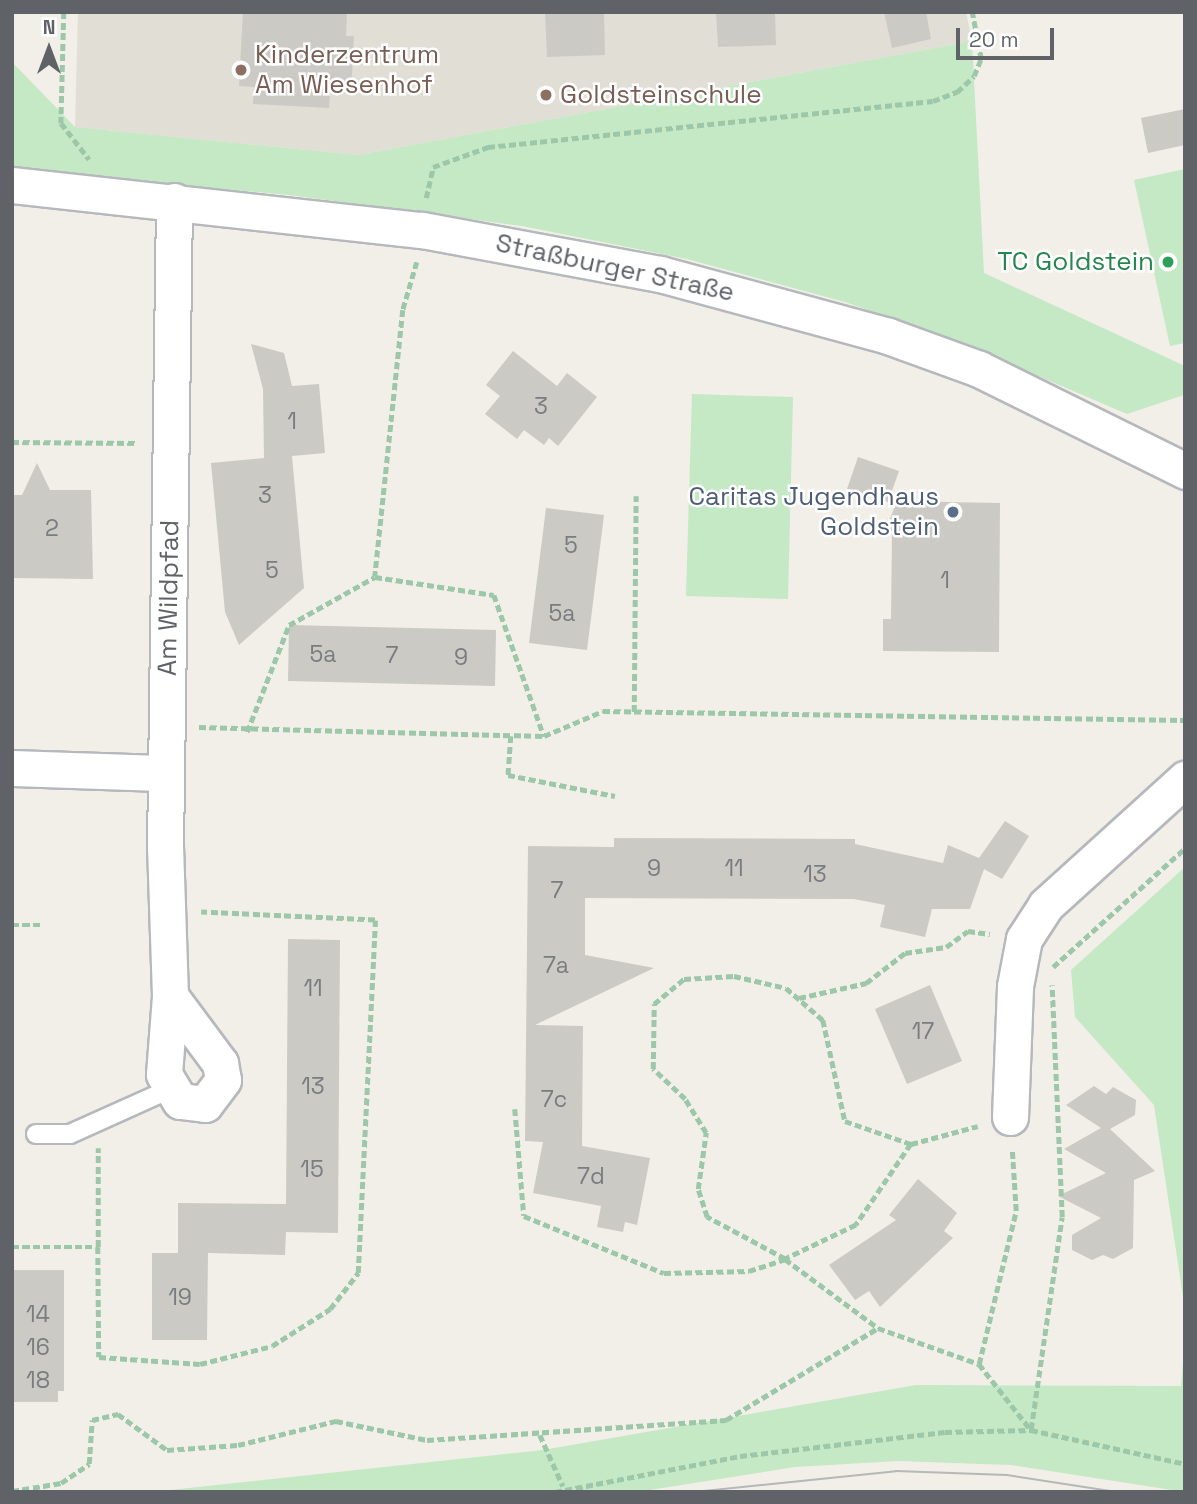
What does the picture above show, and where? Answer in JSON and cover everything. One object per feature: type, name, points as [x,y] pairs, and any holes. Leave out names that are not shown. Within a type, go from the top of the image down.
[{"type":"street","name":"Straßburger Straße","points":[[12,185],[174,201],[538,249],[796,309],[979,369],[1185,471]]},
{"type":"street","name":"Am Wildpfad","points":[[169,1090],[164,1051],[170,996],[166,910],[166,723],[174,201]]},
{"type":"street","points":[[12,768],[166,773]]},
{"type":"street","points":[[1010,1117],[1015,986],[1024,939],[1046,905],[1185,779]]},
{"type":"street","points":[[169,1090],[180,1101],[205,1104],[223,1080],[211,1043],[170,996]]},
{"type":"lane","points":[[36,1134],[70,1134],[169,1090]]},
{"type":"path","points":[[64,12],[61,122],[103,178],[101,194]]},
{"type":"path","points":[[424,211],[433,167],[488,147],[933,101],[974,76],[981,59],[972,12]]},
{"type":"path","points":[[375,577],[403,310],[416,267]]},
{"type":"path","points":[[12,442],[171,444]]},
{"type":"path","points":[[634,712],[636,496]]},
{"type":"path","points":[[247,732],[289,625],[375,577],[494,595],[544,736]]},
{"type":"path","points":[[166,723],[247,732],[544,736],[603,711],[1185,720]]},
{"type":"path","points":[[511,736],[508,775],[615,796]]},
{"type":"path","points":[[1031,1430],[1062,1217],[1051,969],[1185,848]]},
{"type":"path","points":[[99,1122],[99,1357],[201,1364],[272,1346],[330,1309],[358,1273],[375,920],[166,910]]},
{"type":"path","points":[[12,925],[40,925]]},
{"type":"path","points":[[799,998],[866,983],[905,953],[946,947],[968,931],[1024,939]]},
{"type":"path","points":[[979,1364],[1016,1211],[1010,1117],[911,1144],[845,1121],[823,1020],[799,998],[786,988],[734,976],[684,979],[654,1004],[653,1069],[685,1099],[706,1133],[698,1189],[707,1217],[785,1259],[878,1328],[979,1364],[1031,1430]]},
{"type":"path","points":[[515,1109],[524,1216],[664,1273],[749,1271],[785,1259],[856,1225],[911,1144]]},
{"type":"path","points":[[12,1247],[98,1247]]},
{"type":"path","points":[[12,1490],[61,1483],[89,1464],[92,1420],[118,1413],[167,1450],[239,1445],[336,1421],[426,1440],[540,1435],[726,1420],[878,1328]]},
{"type":"path","points":[[555,1492],[563,1486],[781,1451],[945,1432],[1031,1430],[1185,1464]]},
{"type":"path","points":[[540,1435],[563,1486]]},
{"type":"shaded area","points":[[78,12],[966,12],[972,41],[358,155],[75,127]]},
{"type":"green space","points":[[972,41],[984,273],[1185,366],[1184,395],[1127,414],[956,341],[845,302],[687,259],[522,226],[289,195],[12,170],[12,62],[75,127],[358,155]]},
{"type":"green space","name":"TC Goldstein","points":[[1185,169],[1185,343],[1170,346],[1134,180]]},
{"type":"green space","points":[[692,394],[793,397],[788,599],[686,596]]},
{"type":"green space","points":[[1185,867],[1185,1310],[1154,1105],[1075,1017],[1071,970]]},
{"type":"green space","points":[[1185,1341],[1185,1492],[1011,1465],[898,1461],[795,1467],[637,1492],[152,1492],[543,1450],[916,1385],[1181,1386]]},
{"type":"building","points":[[243,12],[347,12],[346,36],[354,36],[351,93],[330,92],[329,108],[253,104],[254,87],[239,86]]},
{"type":"building","points":[[545,12],[604,12],[605,55],[547,57]]},
{"type":"building","points":[[716,12],[775,12],[776,45],[718,47]]},
{"type":"building","points":[[884,12],[926,12],[931,39],[892,48]]},
{"type":"building","points":[[1185,109],[1185,145],[1148,153],[1141,118]]},
{"type":"building","points":[[251,344],[284,353],[292,386],[319,384],[325,453],[292,456],[304,588],[239,645],[225,612],[211,463],[264,458],[263,389]]},
{"type":"building","points":[[513,351],[557,386],[567,373],[597,397],[558,446],[549,438],[544,445],[524,430],[517,439],[485,414],[500,396],[486,385]]},
{"type":"building","points":[[858,457],[899,471],[888,502],[847,489]]},
{"type":"building","points":[[37,463],[50,490],[91,490],[93,579],[12,578],[12,495],[22,495]]},
{"type":"building","points":[[897,501],[1000,503],[999,652],[883,651],[883,619],[891,619],[892,531],[885,531]]},
{"type":"building","points":[[546,508],[604,515],[587,650],[529,643]]},
{"type":"building","points":[[289,625],[496,630],[495,686],[288,681]]},
{"type":"building","points":[[1005,821],[1029,836],[1002,879],[984,869],[970,909],[932,909],[925,937],[880,927],[885,905],[854,899],[585,898],[585,955],[654,968],[535,1025],[583,1026],[582,1146],[650,1158],[637,1225],[625,1222],[623,1232],[597,1227],[601,1206],[533,1193],[543,1142],[525,1141],[528,846],[614,847],[614,838],[855,839],[855,844],[943,863],[948,845],[979,858]]},
{"type":"building","points":[[288,939],[340,940],[338,1233],[286,1232],[285,1255],[208,1253],[207,1340],[152,1340],[152,1253],[178,1253],[178,1203],[286,1204]]},
{"type":"building","points":[[930,985],[962,1061],[907,1084],[875,1009]]},
{"type":"building","points":[[1094,1086],[1106,1094],[1113,1087],[1136,1100],[1135,1115],[1110,1129],[1155,1171],[1134,1180],[1133,1248],[1113,1259],[1103,1255],[1092,1260],[1072,1250],[1072,1235],[1101,1218],[1058,1196],[1106,1173],[1064,1149],[1101,1128],[1066,1105]]},
{"type":"building","points":[[918,1179],[957,1213],[944,1231],[953,1238],[880,1307],[869,1291],[855,1300],[829,1265],[896,1220],[889,1215]]},
{"type":"building","points":[[12,1270],[64,1270],[64,1391],[58,1391],[58,1402],[12,1402]]},
{"type":"tram line","points":[[694,1492],[896,1471],[1007,1475],[1117,1492]]},
{"type":"tram line","points":[[814,1492],[1007,1492]]},
{"type":"place","name":"Kinderzentrum Am Wiesenhof","points":[[241,70]]},
{"type":"place","name":"Goldsteinschule","points":[[546,95]]},
{"type":"place","name":"TC Goldstein","points":[[1168,262]]},
{"type":"place","name":"Caritas Jugendhaus Goldstein","points":[[953,512]]}]
